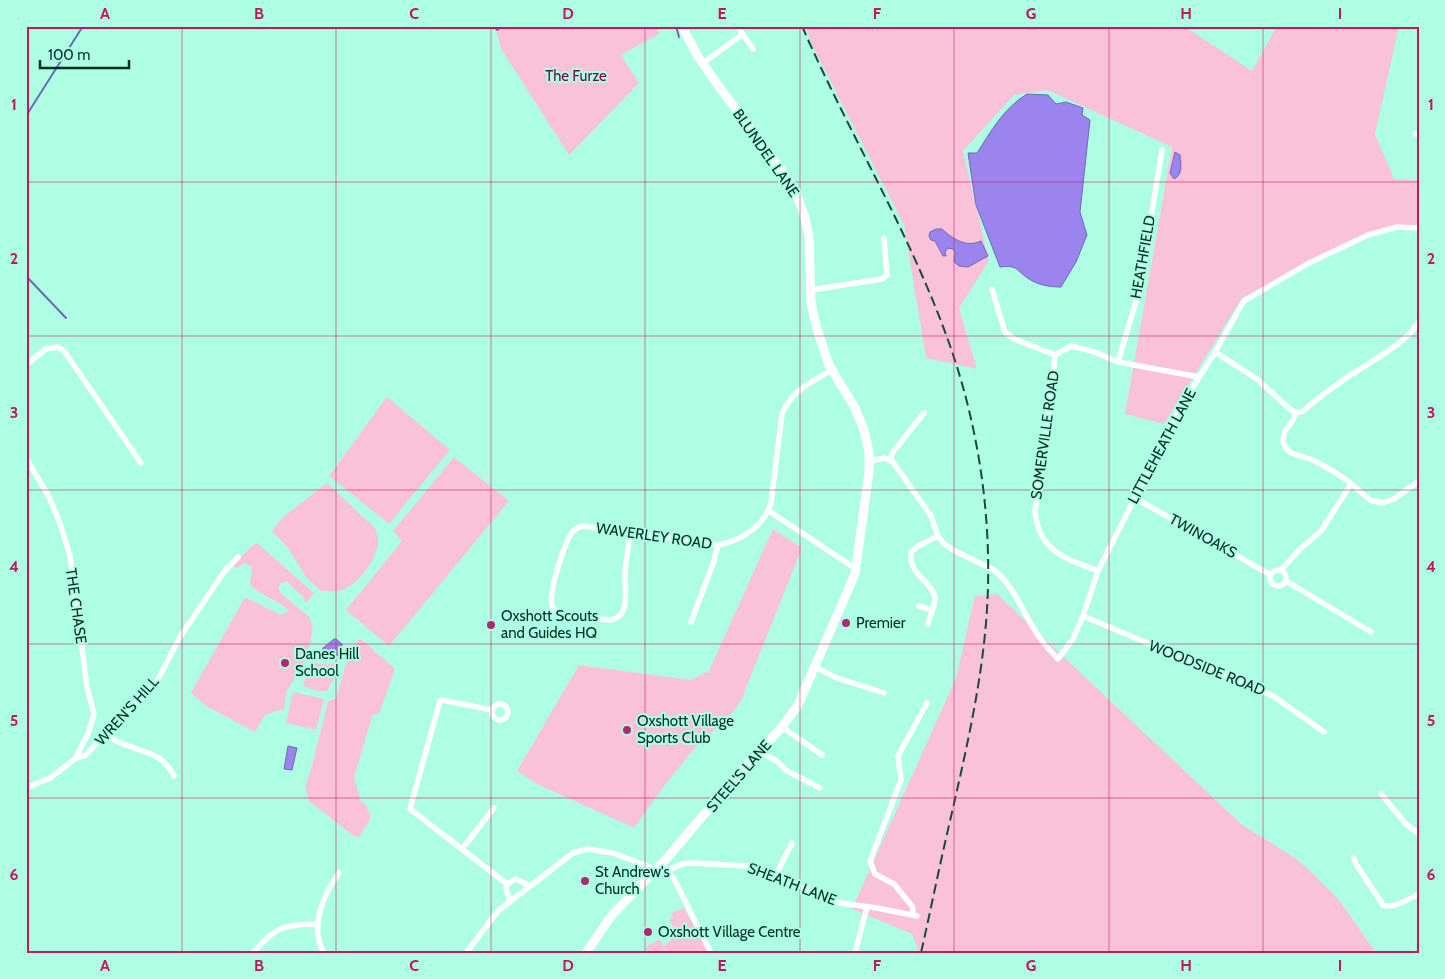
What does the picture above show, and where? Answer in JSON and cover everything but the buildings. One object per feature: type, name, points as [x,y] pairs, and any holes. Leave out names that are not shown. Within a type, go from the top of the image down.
[{"type":"street","name":"BLUNDEL LANE","points":[[682,26],[703,63],[790,183],[796,193],[808,225],[811,302],[816,326],[832,370],[859,416],[867,439],[869,461],[855,572]]},
{"type":"street","points":[[738,27],[754,49]]},
{"type":"street","points":[[703,63],[743,34]]},
{"type":"street","name":"HEATHFIELD","points":[[1118,362],[1139,291],[1162,150]]},
{"type":"street","name":"LITTLEHEATH LANE","points":[[938,536],[949,548],[994,570],[1006,581],[1040,639],[1058,658],[1073,639],[1098,571],[1181,406],[1244,301],[1308,263],[1368,235],[1397,227],[1419,228]]},
{"type":"street","points":[[811,290],[882,279],[886,275],[884,238]]},
{"type":"street","points":[[992,289],[1005,332],[1014,339],[1055,355]]},
{"type":"street","points":[[1215,352],[1256,379],[1291,410],[1296,412],[1303,411],[1349,376],[1407,337],[1417,329],[1419,320]]},
{"type":"street","name":"SOMERVILLE ROAD","points":[[1098,571],[1061,556],[1047,545],[1036,524],[1034,511],[1047,435],[1055,355],[1071,346],[1092,351],[1118,362],[1199,377]]},
{"type":"street","points":[[26,365],[46,349],[58,347],[64,351],[141,464]]},
{"type":"street","points":[[832,370],[800,389],[787,402],[782,414],[769,511],[855,572]]},
{"type":"street","points":[[890,460],[893,452],[924,412]]},
{"type":"street","points":[[1296,412],[1292,422],[1284,432],[1283,442],[1286,448],[1291,453],[1313,460],[1351,484],[1370,500],[1383,503],[1394,499],[1419,481]]},
{"type":"street","name":"THE CHASE","points":[[26,458],[48,495],[59,520],[70,556],[88,687],[94,714],[88,734],[75,759]]},
{"type":"street","points":[[869,461],[885,458],[890,460],[902,473],[931,516],[938,536],[918,546],[911,552],[913,567],[934,594],[935,601],[928,624]]},
{"type":"street","points":[[1271,575],[1276,570],[1281,570],[1300,549],[1321,531],[1351,484]]},
{"type":"street","name":"TWINOAKS","points":[[1135,498],[1271,575],[1274,585],[1279,586],[1286,581],[1371,632]]},
{"type":"street","name":"WAVERLEY ROAD","points":[[630,533],[625,575],[627,588],[624,610],[620,615],[616,619],[610,620],[561,614],[555,610],[551,600],[557,571],[571,533],[577,527],[583,526],[718,545],[733,541],[744,535],[761,522],[769,511]]},
{"type":"street","points":[[691,622],[714,561],[718,545]]},
{"type":"street","name":"WREN'S HILL","points":[[26,788],[54,776],[75,759],[86,756],[105,734],[156,683],[180,637],[224,572],[238,557]]},
{"type":"street","points":[[1281,570],[1285,574],[1286,581]]},
{"type":"street","name":"STEEL'S LANE","points":[[586,953],[612,915],[661,869],[782,727],[798,705],[855,572]]},
{"type":"street","points":[[919,606],[932,610]]},
{"type":"street","name":"WOODSIDE ROAD","points":[[1083,616],[1273,696],[1307,718],[1324,732]]},
{"type":"street","points":[[815,667],[837,678],[884,693]]},
{"type":"street","points":[[492,710],[440,701],[410,809],[507,884]]},
{"type":"street","name":"SHEATH LANE","points":[[661,869],[682,864],[713,863],[747,866],[840,903],[867,906],[914,916],[912,906],[894,884],[875,874],[870,861],[901,780],[898,756],[927,703]]},
{"type":"street","points":[[782,727],[822,755]]},
{"type":"street","points":[[105,734],[124,745],[153,754],[164,761],[174,776]]},
{"type":"street","points":[[759,752],[775,760],[786,771],[820,788]]},
{"type":"street","points":[[1381,794],[1406,824],[1419,834]]},
{"type":"street","points":[[462,849],[494,808]]},
{"type":"street","points":[[775,877],[792,843]]},
{"type":"street","points":[[466,953],[488,922],[510,901],[573,853],[588,849],[612,853],[661,869],[674,879],[711,953]]},
{"type":"street","points":[[1354,858],[1383,906],[1394,906],[1419,894]]},
{"type":"street","points":[[324,953],[317,934],[318,924],[325,898],[339,872]]},
{"type":"street","points":[[507,884],[516,879],[530,886]]},
{"type":"street","points":[[507,884],[506,888],[510,901]]},
{"type":"street","points":[[854,953],[867,906]]},
{"type":"street","points":[[253,953],[270,934],[283,928],[318,924]]},
{"type":"green space","name":"The Furze","points":[[495,26],[656,26],[659,34],[621,55],[639,83],[569,155],[501,49]]},
{"type":"green space","points":[[805,26],[1184,26],[1252,71],[1277,26],[1399,26],[1375,134],[1394,179],[1419,180],[1419,226],[1396,225],[1309,263],[1242,298],[1164,424],[1125,414],[1172,147],[1047,90],[1014,95],[963,151],[989,261],[959,308],[977,369],[926,358],[904,225],[812,45]]},
{"type":"green space","points":[[387,397],[450,450],[389,524],[329,476]]},
{"type":"green space","points":[[454,457],[509,501],[389,646],[346,610],[402,541],[393,531]]},
{"type":"green space","points":[[327,483],[375,528],[378,540],[376,551],[365,571],[354,583],[337,591],[321,591],[306,577],[288,548],[272,531],[282,518]]},
{"type":"green space","name":"Oxshott Village Sports Club","points":[[773,529],[802,548],[745,694],[734,711],[694,749],[634,828],[537,784],[517,771],[579,665],[691,680],[706,672],[708,673]]},
{"type":"green space","points":[[257,543],[314,593],[306,603],[302,596],[286,581],[280,584],[279,590],[282,594],[309,617],[313,626],[311,639],[303,666],[287,691],[284,709],[265,715],[255,732],[206,706],[191,693],[245,597],[281,615],[289,611],[252,587],[250,583],[252,567],[245,563],[236,568],[233,565]]},
{"type":"green space","points":[[997,594],[1241,824],[1295,858],[1307,868],[1339,900],[1376,953],[919,953],[912,934],[852,909],[956,678],[975,596]]},
{"type":"green space","points":[[358,640],[362,640],[395,669],[379,714],[373,714],[354,777],[361,802],[366,805],[371,818],[359,837],[354,836],[309,801],[305,786],[328,701],[336,698],[348,657]]},
{"type":"green space","points":[[311,661],[332,664],[339,661],[338,670],[327,691],[317,691],[303,686]]},
{"type":"green space","points":[[293,692],[324,699],[316,730],[286,723]]},
{"type":"green space","points":[[684,908],[707,953],[650,953],[646,948],[651,943],[659,939],[664,946],[672,939],[667,932],[674,927],[669,920],[673,917],[671,913]]},
{"type":"shaded area","points":[[1027,94],[1048,95],[1056,104],[1066,102],[1083,108],[1082,115],[1090,120],[1080,212],[1087,235],[1076,262],[1061,287],[1040,284],[1029,279],[1014,268],[1000,267],[976,205],[968,153],[977,153],[1005,113]]},
{"type":"shaded area","points":[[1175,152],[1180,155],[1181,166],[1179,175],[1174,179],[1170,173]]},
{"type":"shaded area","points":[[942,229],[955,239],[965,243],[981,241],[988,256],[968,267],[959,266],[954,262],[955,252],[953,249],[948,248],[945,252],[946,256],[943,256],[935,241],[931,240],[930,232]]},
{"type":"shaded area","points":[[334,639],[342,644],[339,655],[329,659],[323,653],[323,648]]},
{"type":"shaded area","points":[[288,746],[297,748],[292,770],[284,769]]},
{"type":"waterway","points":[[26,116],[83,26]]},
{"type":"waterway","points":[[494,26],[497,30],[508,26]]},
{"type":"waterway","points":[[676,26],[679,37]]},
{"type":"waterway","points":[[26,276],[66,318]]},
{"type":"railway","points":[[802,26],[897,221],[948,340],[969,408],[982,479],[986,515],[988,587],[980,676],[921,953]]},
{"type":"place","name":"Premier","points":[[846,623]]},
{"type":"place","name":"Oxshott Scouts and Guides HQ","points":[[491,625]]},
{"type":"place","name":"Danes Hill School","points":[[285,663]]},
{"type":"place","name":"Oxshott Village Sports Club","points":[[627,730]]},
{"type":"place","name":"St Andrew's Church","points":[[585,881]]},
{"type":"place","name":"Oxshott Village Centre","points":[[648,932]]}]
